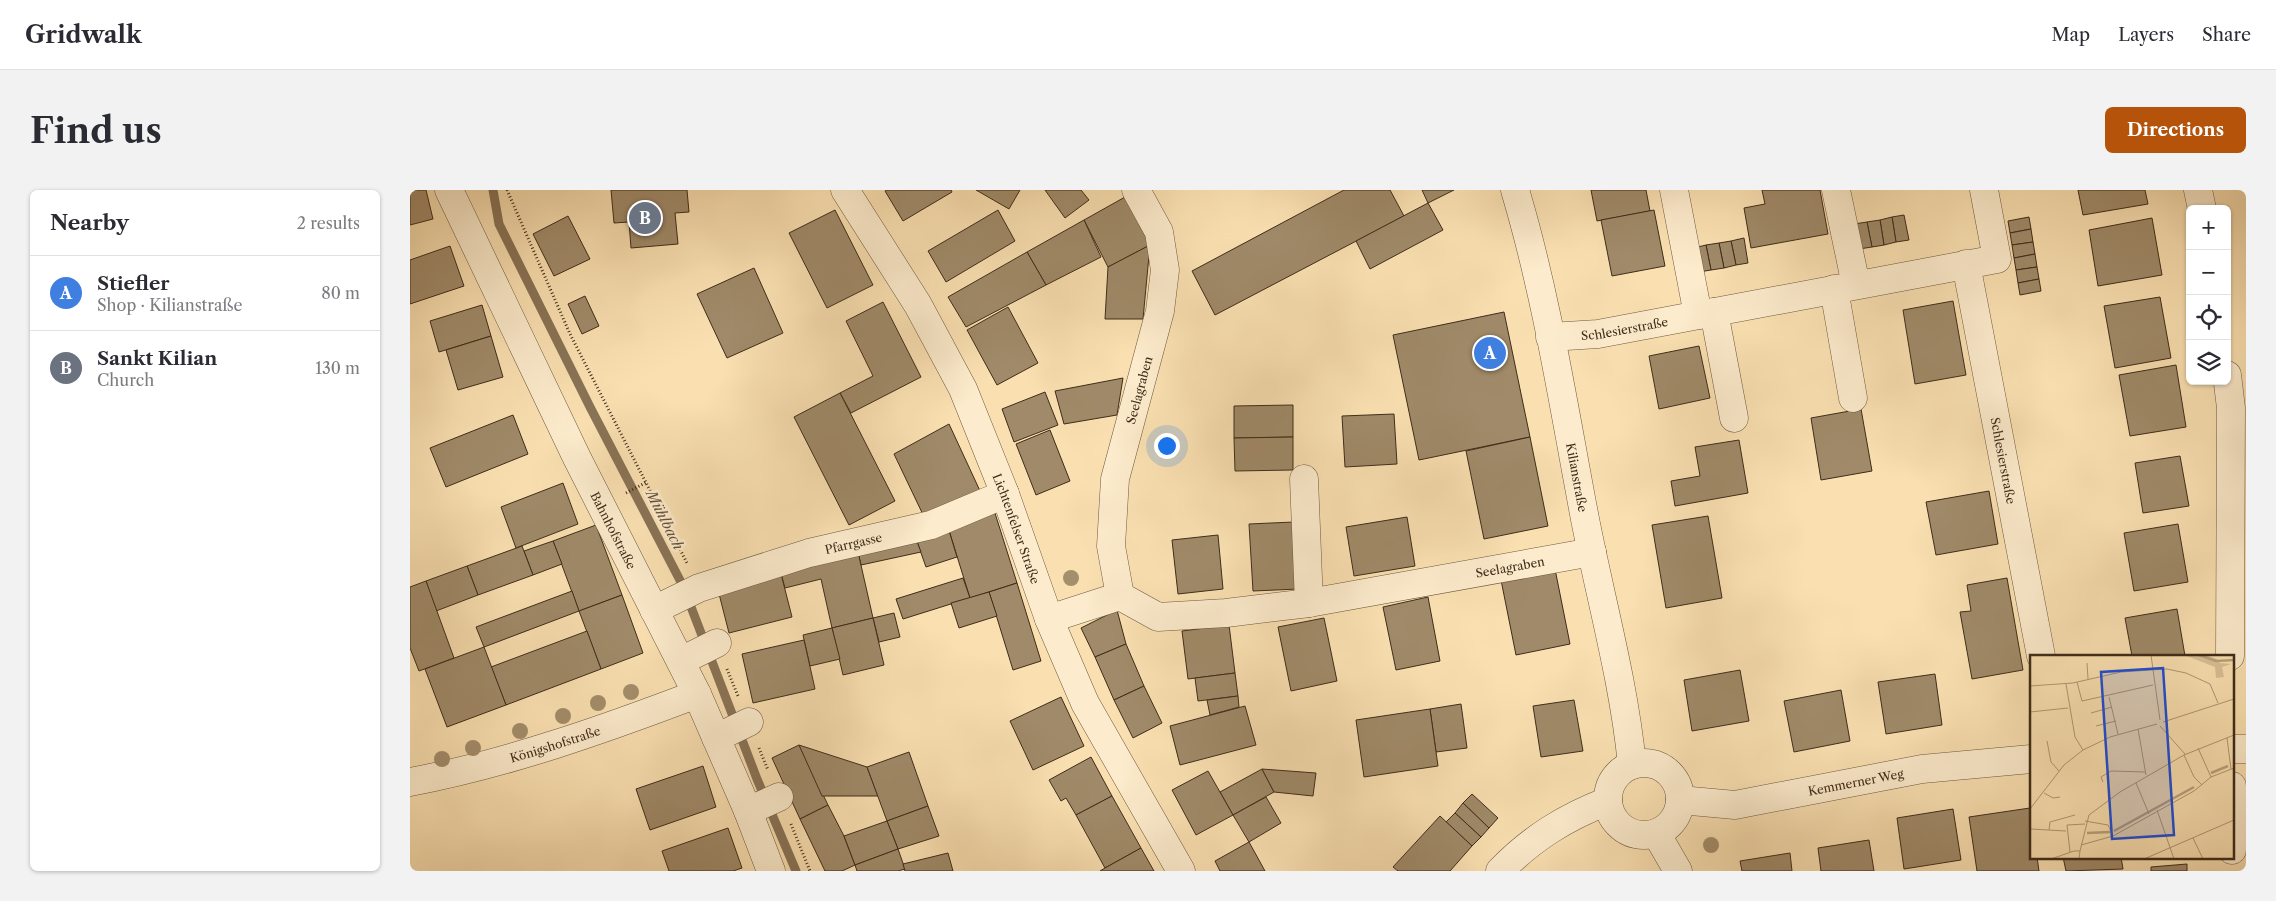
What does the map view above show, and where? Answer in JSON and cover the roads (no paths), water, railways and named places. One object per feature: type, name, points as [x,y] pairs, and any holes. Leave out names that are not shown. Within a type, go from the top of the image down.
[{"type":"street","name":"Lichtenfelser Straße","points":[[845,190],[918,305],[963,390],[1005,494],[1049,619],[1085,703],[1181,871]]},
{"type":"street","name":"Seelagraben","points":[[1136,190],[1159,232],[1165,270],[1160,311],[1115,479],[1111,546],[1120,596],[1158,617],[1226,613],[1309,602],[1592,552]]},
{"type":"street","name":"Kilianstraße","points":[[1515,190],[1532,248],[1592,552],[1627,717],[1632,764]]},
{"type":"street","points":[[1674,190],[1734,418]]},
{"type":"street","points":[[1836,190],[1853,398]]},
{"type":"street","name":"Schlesierstraße","points":[[1550,337],[1598,334],[1997,258],[1984,190]]},
{"type":"street","points":[[2198,190],[2201,205]]},
{"type":"street","name":"Bahnhofstraße","points":[[455,192],[577,458],[680,597],[702,650],[697,694],[736,728],[765,804],[771,871]]},
{"type":"street","name":"Schlesierstraße","points":[[1966,264],[2041,655]]},
{"type":"street","points":[[2230,385],[2238,408],[2230,655]]},
{"type":"street","points":[[1304,479],[1309,602]]},
{"type":"street","name":"Pfarrgasse","points":[[680,597],[809,553],[931,525],[1005,494]]},
{"type":"street","points":[[1049,619],[1120,596]]},
{"type":"street","name":"Königshofstraße","points":[[410,782],[482,766],[640,716],[697,694]]},
{"type":"street","name":"Kemmerner Weg","points":[[1680,800],[1735,805],[1922,769],[2030,759]]},
{"type":"street","points":[[1644,762],[1655,764],[1665,769],[1674,777],[1680,800],[1673,820],[1666,828],[1656,833],[1634,834],[1616,822],[1610,812],[1608,801],[1609,789],[1614,779],[1622,770],[1632,764],[1644,762]]},
{"type":"street","points":[[1500,871],[1531,843],[1565,819],[1608,801]]},
{"type":"street","points":[[1656,833],[1678,871]]},
{"type":"street","points":[[2231,871],[2232,858]]},
{"type":"waterway","name":"Mühlbach","points":[[493,190],[499,224],[590,407],[683,586],[757,779],[796,871]]},
{"type":"place","name":"Sankt Kilian","points":[[645,218]]},
{"type":"place","name":"Stiefler","points":[[1490,353]]}]
